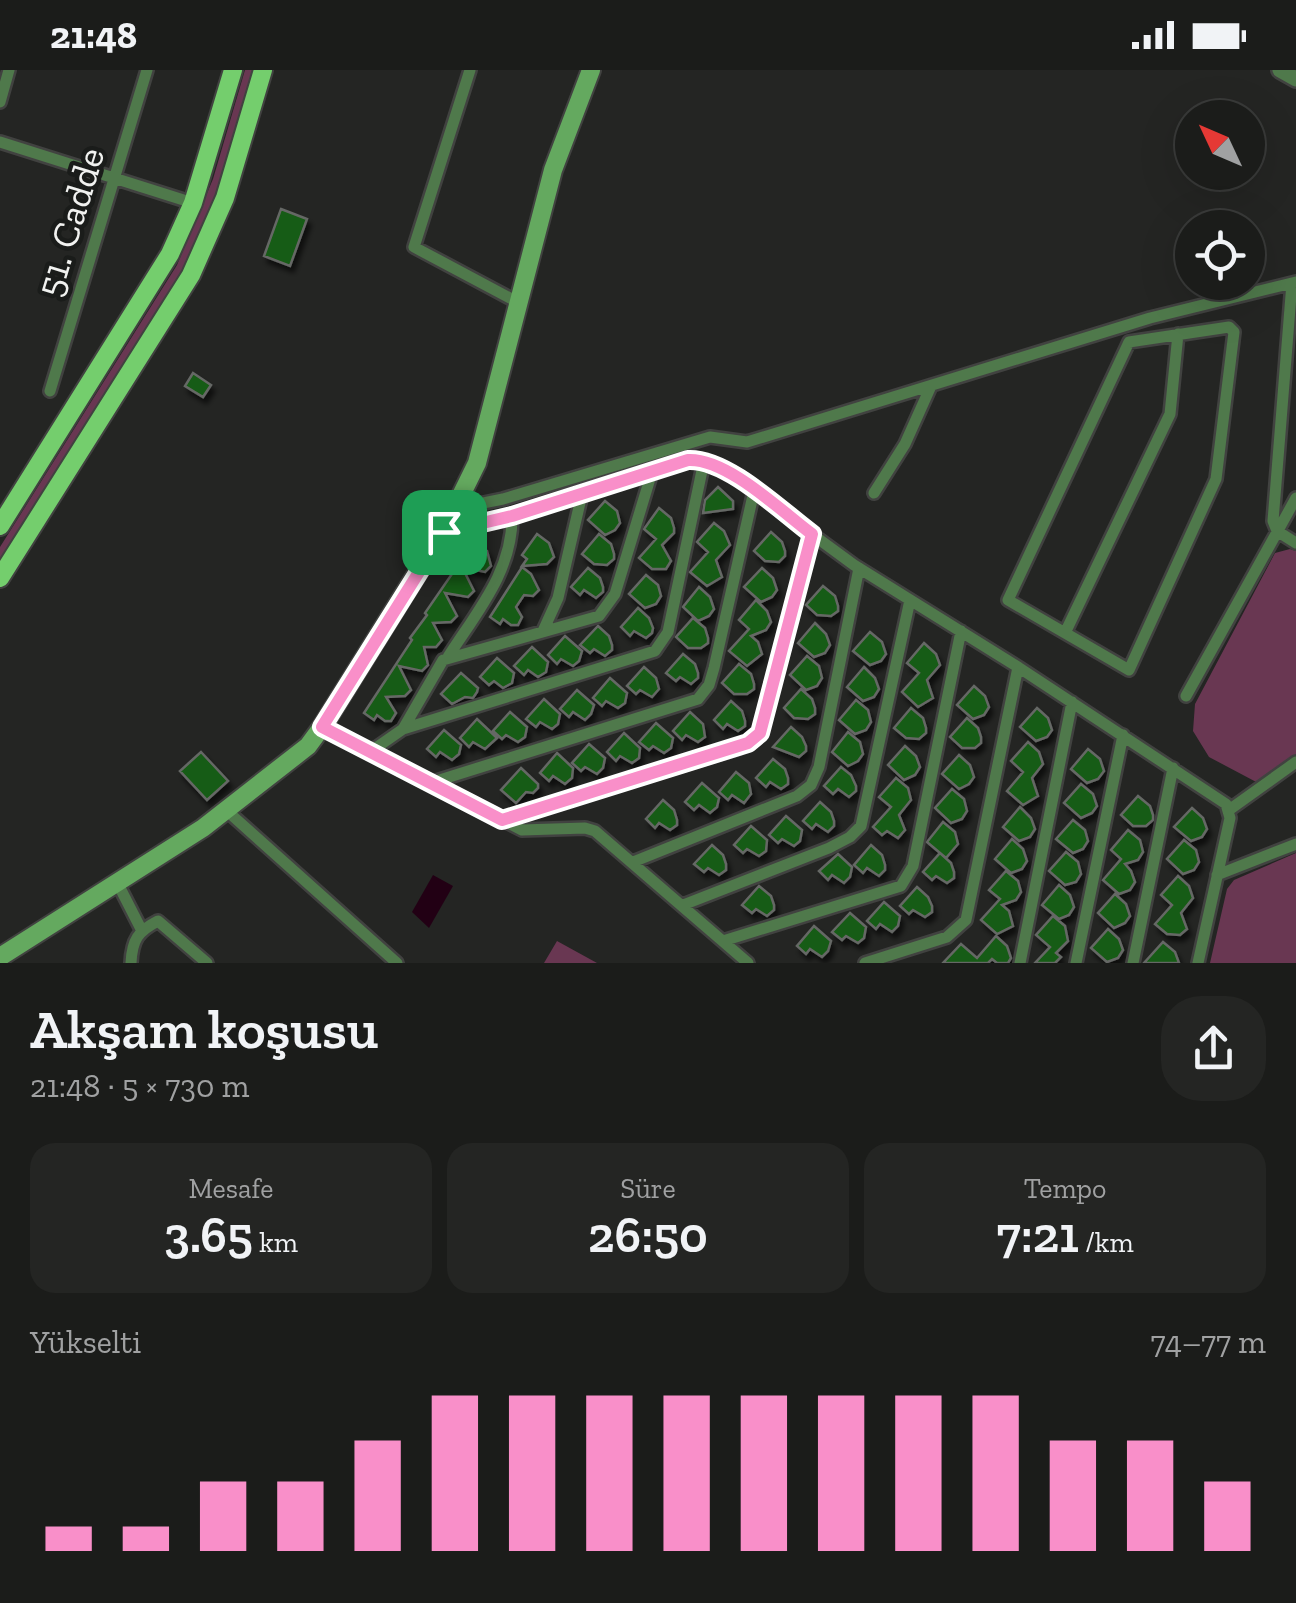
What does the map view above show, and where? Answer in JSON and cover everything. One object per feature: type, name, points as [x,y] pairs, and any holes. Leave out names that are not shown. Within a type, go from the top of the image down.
[{"type":"main road","points":[[0,526],[155,282],[193,203],[234,70]]},
{"type":"main road","points":[[0,578],[191,275],[224,198],[262,70]]},
{"type":"main road","points":[[0,958],[226,810],[308,746],[322,727],[444,532],[476,463],[521,304],[553,170],[591,70]]},
{"type":"street","points":[[0,102],[10,70]]},
{"type":"street","name":"51. Cadde","points":[[50,391],[146,70]]},
{"type":"street","points":[[470,70],[414,246],[521,304]]},
{"type":"street","points":[[1280,70],[1296,79]]},
{"type":"street","points":[[0,142],[193,203]]},
{"type":"street","points":[[454,509],[503,499],[710,437],[748,442],[1133,322],[1294,282],[1273,521],[1277,531],[1296,543]]},
{"type":"street","points":[[1192,308],[1196,332]]},
{"type":"street","points":[[1229,327],[1234,332],[1216,479],[1129,670],[1008,600],[1129,342],[1178,334],[1229,327]]},
{"type":"street","points":[[1065,633],[1170,414],[1178,334]]},
{"type":"street","points":[[874,492],[905,444],[931,386]]},
{"type":"street","points":[[444,532],[512,516],[688,460],[722,468],[859,568],[1221,800],[1228,810],[1198,963]]},
{"type":"street","points":[[370,752],[403,728],[656,651],[668,632],[704,461]]},
{"type":"street","points":[[403,728],[448,657],[599,616],[612,602],[652,472]]},
{"type":"street","points":[[430,783],[698,699],[714,668],[754,491]]},
{"type":"street","points":[[543,631],[558,598],[582,494]]},
{"type":"street","points":[[1186,696],[1296,498]]},
{"type":"street","points":[[448,657],[505,563],[511,545],[512,516]]},
{"type":"street","points":[[502,820],[738,748],[760,733],[812,534]]},
{"type":"street","points":[[633,862],[785,802],[810,785],[819,767],[859,568]]},
{"type":"street","points":[[682,906],[828,848],[850,837],[860,826],[910,600]]},
{"type":"street","points":[[723,941],[901,886],[913,866],[961,632]]},
{"type":"street","points":[[866,963],[947,937],[966,920],[1018,667]]},
{"type":"street","points":[[1020,963],[1072,702]]},
{"type":"street","points":[[322,727],[522,830],[595,831],[748,963]]},
{"type":"street","points":[[1076,963],[1123,735]]},
{"type":"street","points":[[1228,810],[1296,762]]},
{"type":"street","points":[[1133,963],[1173,768]]},
{"type":"street","points":[[226,810],[397,963]]},
{"type":"street","points":[[1217,875],[1296,844]]},
{"type":"street","points":[[118,884],[141,929]]},
{"type":"street","points":[[131,963],[132,946],[141,929],[158,921],[207,963]]},
{"type":"shaded area","points":[[245,70],[254,70],[209,218],[174,288],[0,564],[0,547],[177,265],[213,179]]},
{"type":"shaded area","points":[[1296,551],[1296,755],[1260,784],[1209,757],[1193,731],[1195,704],[1275,553]]},
{"type":"shaded area","points":[[1296,853],[1296,963],[1210,963],[1227,889],[1234,880]]},
{"type":"shaded area","points":[[433,875],[453,886],[429,928],[412,912]]},
{"type":"shaded area","points":[[557,941],[597,963],[544,963]]},
{"type":"building","points":[[281,209],[307,219],[290,266],[264,256]]},
{"type":"building","points":[[193,373],[211,385],[203,397],[185,386]]},
{"type":"building","points":[[718,487],[733,501],[733,509],[703,513],[705,500]]},
{"type":"building","points":[[605,501],[617,511],[620,523],[605,535],[588,520]]},
{"type":"building","points":[[659,508],[671,518],[674,528],[662,545],[671,561],[666,569],[652,569],[639,558],[656,539],[644,529]]},
{"type":"building","points":[[714,523],[724,531],[730,545],[716,560],[722,577],[707,586],[690,572],[708,552],[697,542]]},
{"type":"building","points":[[771,532],[785,551],[779,562],[765,561],[754,551]]},
{"type":"building","points":[[537,534],[549,543],[554,557],[547,564],[522,566],[527,559],[522,555]]},
{"type":"building","points":[[599,534],[611,544],[614,554],[607,565],[594,564],[582,554]]},
{"type":"building","points":[[474,542],[487,551],[491,566],[485,572],[462,567],[474,591],[468,597],[445,593],[457,616],[451,622],[433,623],[442,640],[436,647],[424,647],[428,665],[422,671],[399,666],[411,690],[405,696],[386,697],[396,713],[391,721],[377,715],[374,720],[364,713]]},
{"type":"building","points":[[522,567],[531,574],[539,590],[533,596],[524,595],[516,607],[522,617],[518,625],[503,619],[500,624],[490,617]]},
{"type":"building","points":[[588,568],[600,578],[603,587],[596,598],[584,590],[580,595],[571,587]]},
{"type":"building","points":[[762,568],[773,578],[777,590],[761,602],[744,587]]},
{"type":"building","points":[[646,575],[658,585],[661,596],[656,604],[645,608],[629,594]]},
{"type":"building","points":[[823,586],[835,596],[838,606],[831,616],[817,615],[806,605]]},
{"type":"building","points":[[699,587],[710,597],[714,609],[698,621],[683,607]]},
{"type":"building","points":[[756,600],[771,622],[766,630],[751,636],[762,654],[747,666],[729,651],[749,629],[739,620]]},
{"type":"building","points":[[638,608],[653,628],[646,638],[634,631],[630,636],[621,627]]},
{"type":"building","points":[[693,618],[705,628],[708,638],[701,648],[688,648],[676,637]]},
{"type":"building","points":[[815,623],[830,645],[825,653],[814,657],[798,643]]},
{"type":"building","points":[[598,626],[612,645],[605,656],[594,649],[590,653],[580,645]]},
{"type":"building","points":[[870,632],[882,642],[886,654],[870,665],[853,651]]},
{"type":"building","points":[[565,636],[582,651],[573,666],[561,659],[557,664],[548,655]]},
{"type":"building","points":[[924,643],[936,654],[940,665],[927,680],[933,698],[918,707],[902,692],[919,673],[907,663]]},
{"type":"building","points":[[532,647],[548,662],[546,672],[538,677],[528,670],[524,675],[514,666]]},
{"type":"building","points":[[683,654],[695,664],[698,673],[691,684],[680,677],[676,681],[666,673]]},
{"type":"building","points":[[807,656],[819,666],[822,678],[817,686],[806,690],[790,675]]},
{"type":"building","points":[[497,658],[514,673],[512,683],[503,688],[494,681],[489,685],[480,677]]},
{"type":"building","points":[[739,664],[751,674],[754,684],[747,694],[734,694],[722,683]]},
{"type":"building","points":[[644,667],[656,678],[659,689],[652,697],[640,690],[636,694],[627,686]]},
{"type":"building","points":[[864,667],[879,689],[874,697],[863,701],[847,687]]},
{"type":"building","points":[[461,673],[478,688],[477,692],[473,698],[465,697],[452,704],[441,694]]},
{"type":"building","points":[[610,678],[627,693],[625,703],[618,708],[606,701],[602,706],[593,698]]},
{"type":"building","points":[[974,686],[985,696],[989,707],[984,715],[973,719],[957,705]]},
{"type":"building","points":[[801,689],[815,708],[815,714],[808,719],[794,718],[784,708]]},
{"type":"building","points":[[577,690],[594,705],[585,720],[573,712],[569,717],[560,709]]},
{"type":"building","points":[[544,699],[560,714],[552,729],[540,722],[536,727],[526,719]]},
{"type":"building","points":[[856,700],[868,710],[871,722],[866,730],[855,734],[839,720]]},
{"type":"building","points":[[731,701],[742,711],[745,721],[738,731],[727,724],[723,729],[714,720]]},
{"type":"building","points":[[911,708],[923,718],[926,728],[919,739],[906,738],[894,728]]},
{"type":"building","points":[[1037,708],[1048,718],[1052,730],[1036,741],[1020,727]]},
{"type":"building","points":[[510,712],[527,727],[525,737],[518,742],[506,735],[502,739],[493,731]]},
{"type":"building","points":[[690,712],[703,724],[705,737],[698,742],[686,735],[682,740],[673,731]]},
{"type":"building","points":[[967,718],[981,737],[975,748],[962,748],[950,737]]},
{"type":"building","points":[[477,719],[497,738],[485,749],[473,742],[469,747],[460,738]]},
{"type":"building","points":[[656,723],[673,738],[671,748],[664,753],[653,746],[649,750],[639,742]]},
{"type":"building","points":[[791,727],[806,746],[799,757],[773,747]]},
{"type":"building","points":[[444,730],[461,745],[452,760],[440,752],[436,757],[427,749]]},
{"type":"building","points":[[848,732],[860,742],[863,754],[848,766],[832,752]]},
{"type":"building","points":[[624,733],[640,748],[639,758],[632,763],[620,756],[616,761],[607,752]]},
{"type":"building","points":[[1028,742],[1039,752],[1043,764],[1032,778],[1038,796],[1023,805],[1007,791],[1023,772],[1011,761]]},
{"type":"building","points":[[589,744],[605,758],[597,774],[585,767],[581,771],[572,763]]},
{"type":"building","points":[[905,746],[916,756],[920,767],[915,775],[904,780],[888,765]]},
{"type":"building","points":[[1088,749],[1100,759],[1104,771],[1098,779],[1087,783],[1071,769]]},
{"type":"building","points":[[201,752],[228,781],[207,800],[180,771]]},
{"type":"building","points":[[557,753],[573,768],[572,778],[565,784],[553,776],[549,781],[540,773]]},
{"type":"building","points":[[959,755],[970,765],[974,777],[959,789],[942,774]]},
{"type":"building","points":[[773,759],[785,769],[788,778],[788,784],[781,789],[770,782],[766,787],[756,778]]},
{"type":"building","points":[[841,767],[856,786],[849,797],[838,789],[833,794],[824,786]]},
{"type":"building","points":[[521,768],[538,788],[533,793],[526,792],[516,803],[501,790]]},
{"type":"building","points":[[736,772],[749,783],[751,794],[744,803],[732,795],[728,800],[719,792]]},
{"type":"building","points":[[896,778],[908,788],[911,800],[899,815],[905,830],[898,838],[887,831],[882,835],[873,827],[891,807],[879,797]]},
{"type":"building","points":[[702,783],[719,798],[710,813],[699,805],[694,810],[685,802]]},
{"type":"building","points":[[1081,784],[1093,794],[1097,806],[1081,818],[1064,803]]},
{"type":"building","points":[[952,789],[964,799],[967,811],[962,819],[951,823],[935,808]]},
{"type":"building","points":[[1138,796],[1150,806],[1153,815],[1146,826],[1133,826],[1121,815]]},
{"type":"building","points":[[663,800],[674,810],[677,820],[670,830],[659,823],[655,828],[646,819]]},
{"type":"building","points":[[820,802],[834,821],[828,832],[816,824],[812,829],[803,821]]},
{"type":"building","points":[[1020,807],[1035,829],[1030,837],[1019,841],[1003,827]]},
{"type":"building","points":[[1192,808],[1203,818],[1207,829],[1202,837],[1191,841],[1174,827]]},
{"type":"building","points":[[786,816],[802,830],[800,841],[794,846],[782,839],[778,843],[769,835]]},
{"type":"building","points":[[1073,820],[1085,830],[1088,841],[1083,849],[1073,853],[1056,839]]},
{"type":"building","points":[[943,822],[955,832],[958,844],[946,858],[927,842]]},
{"type":"building","points":[[751,826],[767,840],[766,851],[759,856],[747,849],[743,853],[734,845]]},
{"type":"building","points":[[1128,830],[1140,840],[1143,852],[1138,860],[1125,864],[1135,882],[1130,890],[1119,894],[1103,880],[1121,859],[1111,850]]},
{"type":"building","points":[[1012,839],[1023,849],[1027,861],[1022,869],[1011,873],[995,859]]},
{"type":"building","points":[[1184,840],[1196,850],[1199,862],[1194,870],[1183,874],[1167,859]]},
{"type":"building","points":[[712,845],[726,864],[726,870],[719,875],[708,868],[704,872],[694,864]]},
{"type":"building","points":[[871,845],[882,855],[885,865],[879,876],[867,868],[863,873],[854,865]]},
{"type":"building","points":[[1066,852],[1078,862],[1081,874],[1076,882],[1065,885],[1049,871]]},
{"type":"building","points":[[940,853],[954,872],[954,878],[947,883],[936,876],[932,880],[923,872]]},
{"type":"building","points":[[838,854],[852,867],[844,883],[832,875],[828,880],[819,871]]},
{"type":"building","points":[[1006,871],[1018,881],[1021,892],[1016,900],[1002,905],[1009,911],[1013,926],[997,934],[981,920],[1000,899],[989,890]]},
{"type":"building","points":[[1178,876],[1189,886],[1193,898],[1181,913],[1187,929],[1180,935],[1167,934],[1155,924],[1172,905],[1161,895]]},
{"type":"building","points":[[1059,885],[1070,895],[1074,907],[1069,915],[1059,919],[1042,905]]},
{"type":"building","points":[[759,886],[771,896],[774,905],[767,916],[756,909],[752,913],[742,905]]},
{"type":"building","points":[[917,887],[932,906],[932,912],[925,917],[913,910],[909,914],[900,906]]},
{"type":"building","points":[[1115,894],[1126,904],[1130,916],[1114,928],[1098,913]]},
{"type":"building","points":[[884,902],[900,916],[892,932],[880,924],[876,929],[867,921]]},
{"type":"building","points":[[850,913],[866,927],[864,938],[858,943],[846,936],[842,940],[832,932]]},
{"type":"building","points":[[1053,916],[1065,926],[1068,941],[1056,953],[1061,957],[1055,963],[1035,963],[1050,947],[1036,935]]},
{"type":"building","points":[[814,926],[831,941],[822,957],[810,949],[806,954],[797,946]]},
{"type":"building","points":[[1108,929],[1119,939],[1123,950],[1118,958],[1107,962],[1091,948]]},
{"type":"building","points":[[996,936],[1007,946],[1011,958],[1008,963],[992,959],[988,963],[943,963],[961,944],[977,958]]},
{"type":"building","points":[[1163,942],[1175,952],[1179,963],[1144,963]]},
{"type":"route","points":[[688,460],[710,462],[722,468],[812,534],[760,733],[738,748],[502,820],[322,727],[444,532],[512,516],[688,460]]}]
